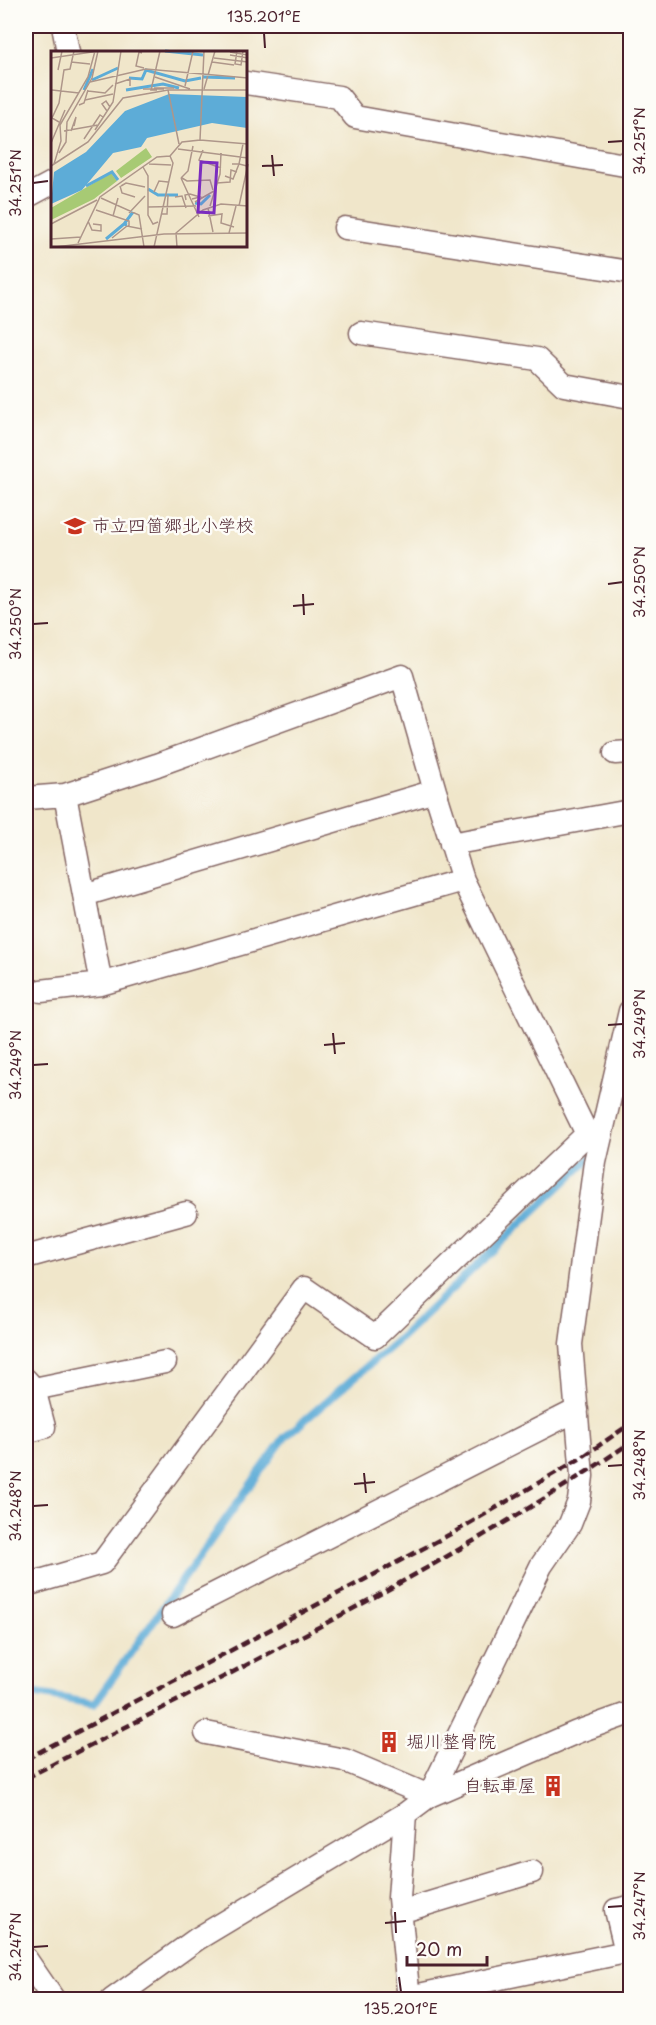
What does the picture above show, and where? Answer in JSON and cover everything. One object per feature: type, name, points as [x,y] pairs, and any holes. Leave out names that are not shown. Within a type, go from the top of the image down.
[{"type":"street","points":[[63,26],[68,51]]},
{"type":"street","points":[[248,83],[339,97],[355,117],[630,166]]},
{"type":"street","points":[[26,197],[51,184]]},
{"type":"street","points":[[345,228],[630,272]]},
{"type":"street","points":[[361,333],[537,359],[564,385],[630,397]]},
{"type":"street","points":[[26,798],[65,795],[168,761],[402,676],[451,844],[464,880],[593,1136]]},
{"type":"street","points":[[84,896],[435,791]]},
{"type":"street","points":[[65,795],[101,984]]},
{"type":"street","points":[[451,844],[630,811]]},
{"type":"street","points":[[41,991],[101,984],[464,880]]},
{"type":"street","points":[[429,1796],[541,1566],[570,1524],[579,1501],[582,1476],[571,1344],[595,1162],[593,1136],[630,1011]]},
{"type":"street","points":[[26,1585],[102,1563],[304,1288],[375,1337],[593,1136]]},
{"type":"street","points":[[26,1257],[186,1213]]},
{"type":"street","points":[[26,1432],[44,1427],[30,1385],[165,1362]]},
{"type":"street","points":[[173,1615],[577,1410]]},
{"type":"street","points":[[112,2000],[197,1940],[405,1814],[429,1796],[577,1732],[630,1713]]},
{"type":"street","points":[[206,1733],[344,1760],[429,1796]]},
{"type":"street","points":[[405,1814],[399,1898],[409,1998],[626,1952],[616,1910],[630,1907]]},
{"type":"street","points":[[400,1912],[532,1872]]},
{"type":"street","points":[[26,1959],[54,2000]]},
{"type":"waterway","points":[[625,1080],[630,1060]]},
{"type":"waterway","points":[[26,1692],[94,1704],[284,1438],[399,1339],[591,1157]]},
{"type":"railway","points":[[26,1759],[458,1530],[581,1458],[630,1424]]},
{"type":"railway","points":[[26,1778],[256,1660],[409,1578],[558,1490],[630,1443]]},
{"type":"place","name":"市立四箇郷北小学校","points":[[75,526]]},
{"type":"place","name":"堀川整骨院","points":[[389,1742]]},
{"type":"place","name":"自転車屋","points":[[553,1786]]}]
